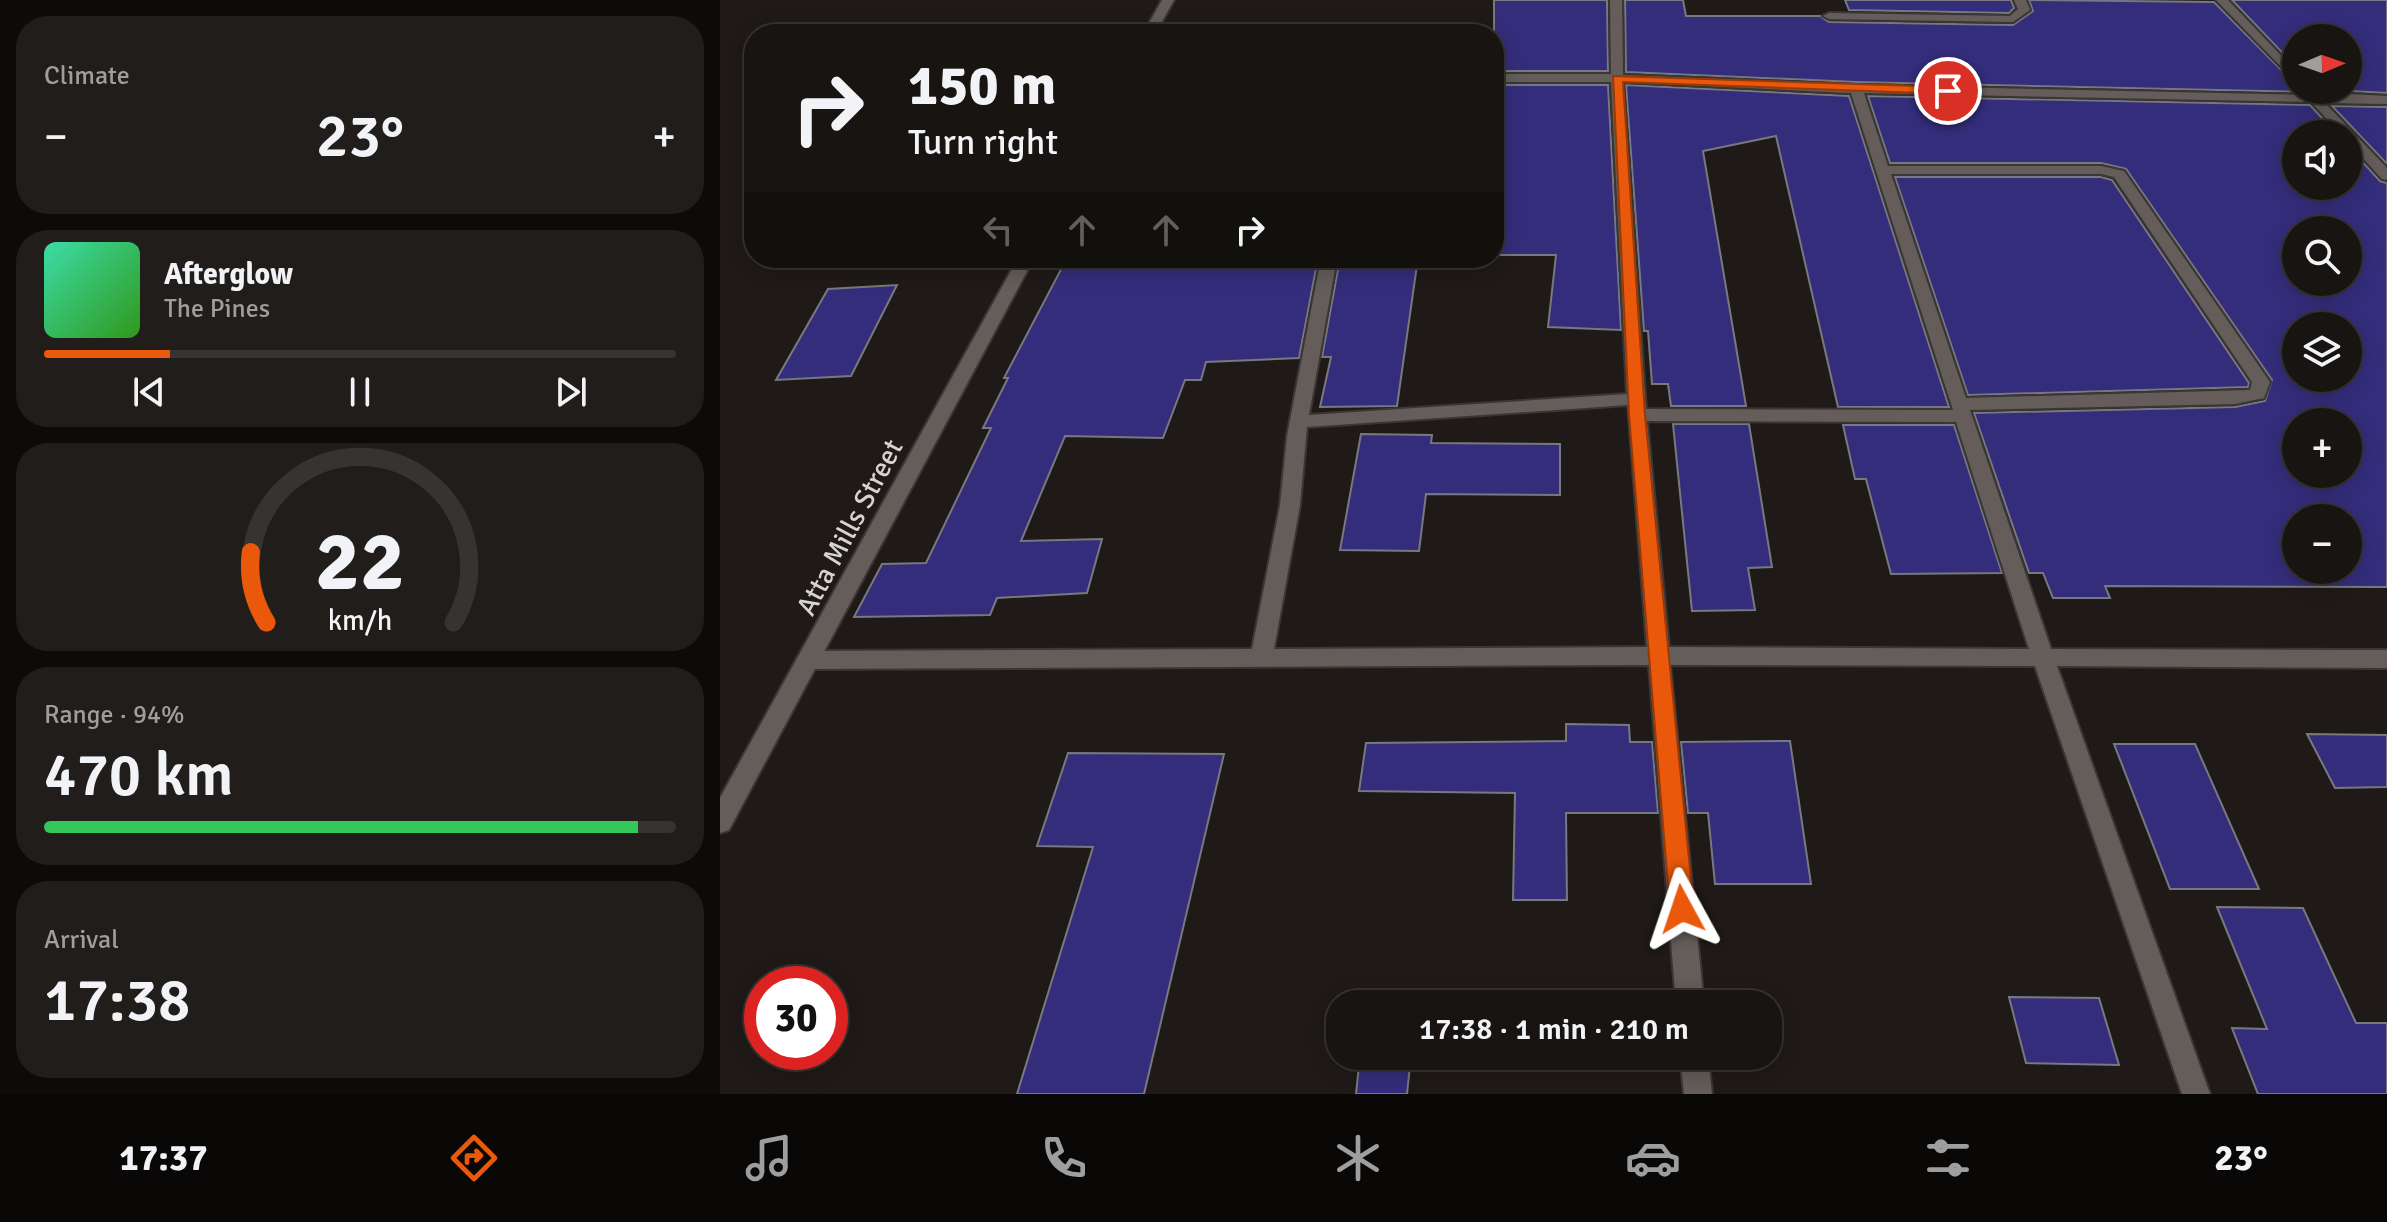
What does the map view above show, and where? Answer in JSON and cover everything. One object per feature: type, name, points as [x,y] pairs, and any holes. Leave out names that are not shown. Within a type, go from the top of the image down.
[{"type":"street","points":[[1155,24],[1168,0]]},
{"type":"street","points":[[1616,0],[1617,78],[1637,407],[1689,990]]},
{"type":"street","points":[[1829,16],[2013,19],[2024,10],[2020,0]]},
{"type":"street","points":[[2222,0],[2282,63]]},
{"type":"street","points":[[1504,78],[1617,78],[1856,89],[2282,95]]},
{"type":"street","points":[[1856,89],[2043,658],[2196,1094]]},
{"type":"street","points":[[2362,98],[2387,100]]},
{"type":"street","points":[[2320,104],[2335,120]]},
{"type":"street","points":[[2362,149],[2387,176]]},
{"type":"street","points":[[1299,422],[1637,407],[1962,410],[2235,398],[2258,394],[2261,382],[2119,174],[2101,170],[1882,170]]},
{"type":"street","name":"Atta Mills Street","points":[[720,822],[1021,268]]},
{"type":"street","points":[[1261,658],[1290,505],[1299,422],[1327,268]]},
{"type":"street","points":[[809,660],[1660,656],[2387,659]]},
{"type":"street","points":[[1695,1070],[1698,1094]]},
{"type":"building","points":[[1494,0],[1607,0],[1608,71],[1504,71],[1504,24],[1494,24]]},
{"type":"building","points":[[1625,0],[1683,0],[1686,16],[1820,16],[1829,22],[2013,25],[2033,11],[2029,0],[2214,2],[2282,71],[2282,91],[1856,82],[1626,72]]},
{"type":"building","points":[[1845,0],[2011,0],[2014,8],[2009,13],[1849,10]]},
{"type":"building","points":[[2232,0],[2387,0],[2387,93],[2362,92],[2362,24],[2282,24],[2282,52]]},
{"type":"building","points":[[1504,85],[1608,85],[1621,330],[1548,327],[1556,255],[1504,255]]},
{"type":"building","points":[[1626,85],[1849,96],[1949,407],[1838,407],[1776,136],[1703,151],[1746,406],[1671,406],[1668,384],[1652,384],[1648,331],[1644,331]]},
{"type":"building","points":[[1868,96],[2310,105],[2324,120],[2282,120],[2282,200],[2362,200],[2362,161],[2380,181],[2387,183],[2387,587],[2105,586],[2110,598],[2053,598],[2043,573],[2029,573],[1974,413],[2235,407],[2265,401],[2272,380],[2126,169],[2101,163],[1890,163]]},
{"type":"building","points":[[2332,106],[2387,107],[2387,164],[2362,138],[2362,120],[2345,120]]},
{"type":"building","points":[[1895,177],[2101,177],[2112,180],[2249,383],[2248,387],[1968,395]]},
{"type":"building","points":[[1062,268],[1316,268],[1299,358],[1206,362],[1201,380],[1185,380],[1163,438],[1065,436],[1021,541],[1102,539],[1087,593],[997,598],[990,615],[854,617],[882,564],[926,563],[991,428],[983,428],[1008,378],[1004,378]]},
{"type":"building","points":[[1338,268],[1417,268],[1397,406],[1320,407],[1331,357],[1322,357]]},
{"type":"building","points":[[897,285],[851,376],[776,380],[828,289]]},
{"type":"building","points":[[1673,424],[1749,424],[1772,567],[1748,568],[1755,610],[1692,611]]},
{"type":"building","points":[[1843,425],[1954,425],[2002,573],[1891,574],[1866,479],[1855,479]]},
{"type":"building","points":[[1361,434],[1432,435],[1431,443],[1560,444],[1560,495],[1426,494],[1419,551],[1340,550]]},
{"type":"building","points":[[1566,724],[1629,725],[1630,742],[1652,742],[1658,813],[1566,813],[1567,900],[1513,900],[1515,793],[1359,791],[1366,743],[1566,741]]},
{"type":"building","points":[[2307,734],[2387,735],[2387,787],[2335,788]]},
{"type":"building","points":[[1790,741],[1811,884],[1715,884],[1708,813],[1688,813],[1681,742]]},
{"type":"building","points":[[2114,744],[2195,744],[2259,889],[2170,889]]},
{"type":"building","points":[[1068,753],[1224,754],[1144,1094],[1017,1094],[1093,847],[1037,846]]},
{"type":"building","points":[[2217,907],[2303,908],[2356,1023],[2387,1023],[2387,1094],[2258,1094],[2232,1028],[2267,1029]]},
{"type":"building","points":[[2009,997],[2099,998],[2119,1065],[2026,1063]]},
{"type":"building","points":[[1359,1070],[1410,1070],[1407,1094],[1356,1094]]},
{"type":"route","points":[[1682,909],[1637,415],[1617,78],[1948,91]]}]
